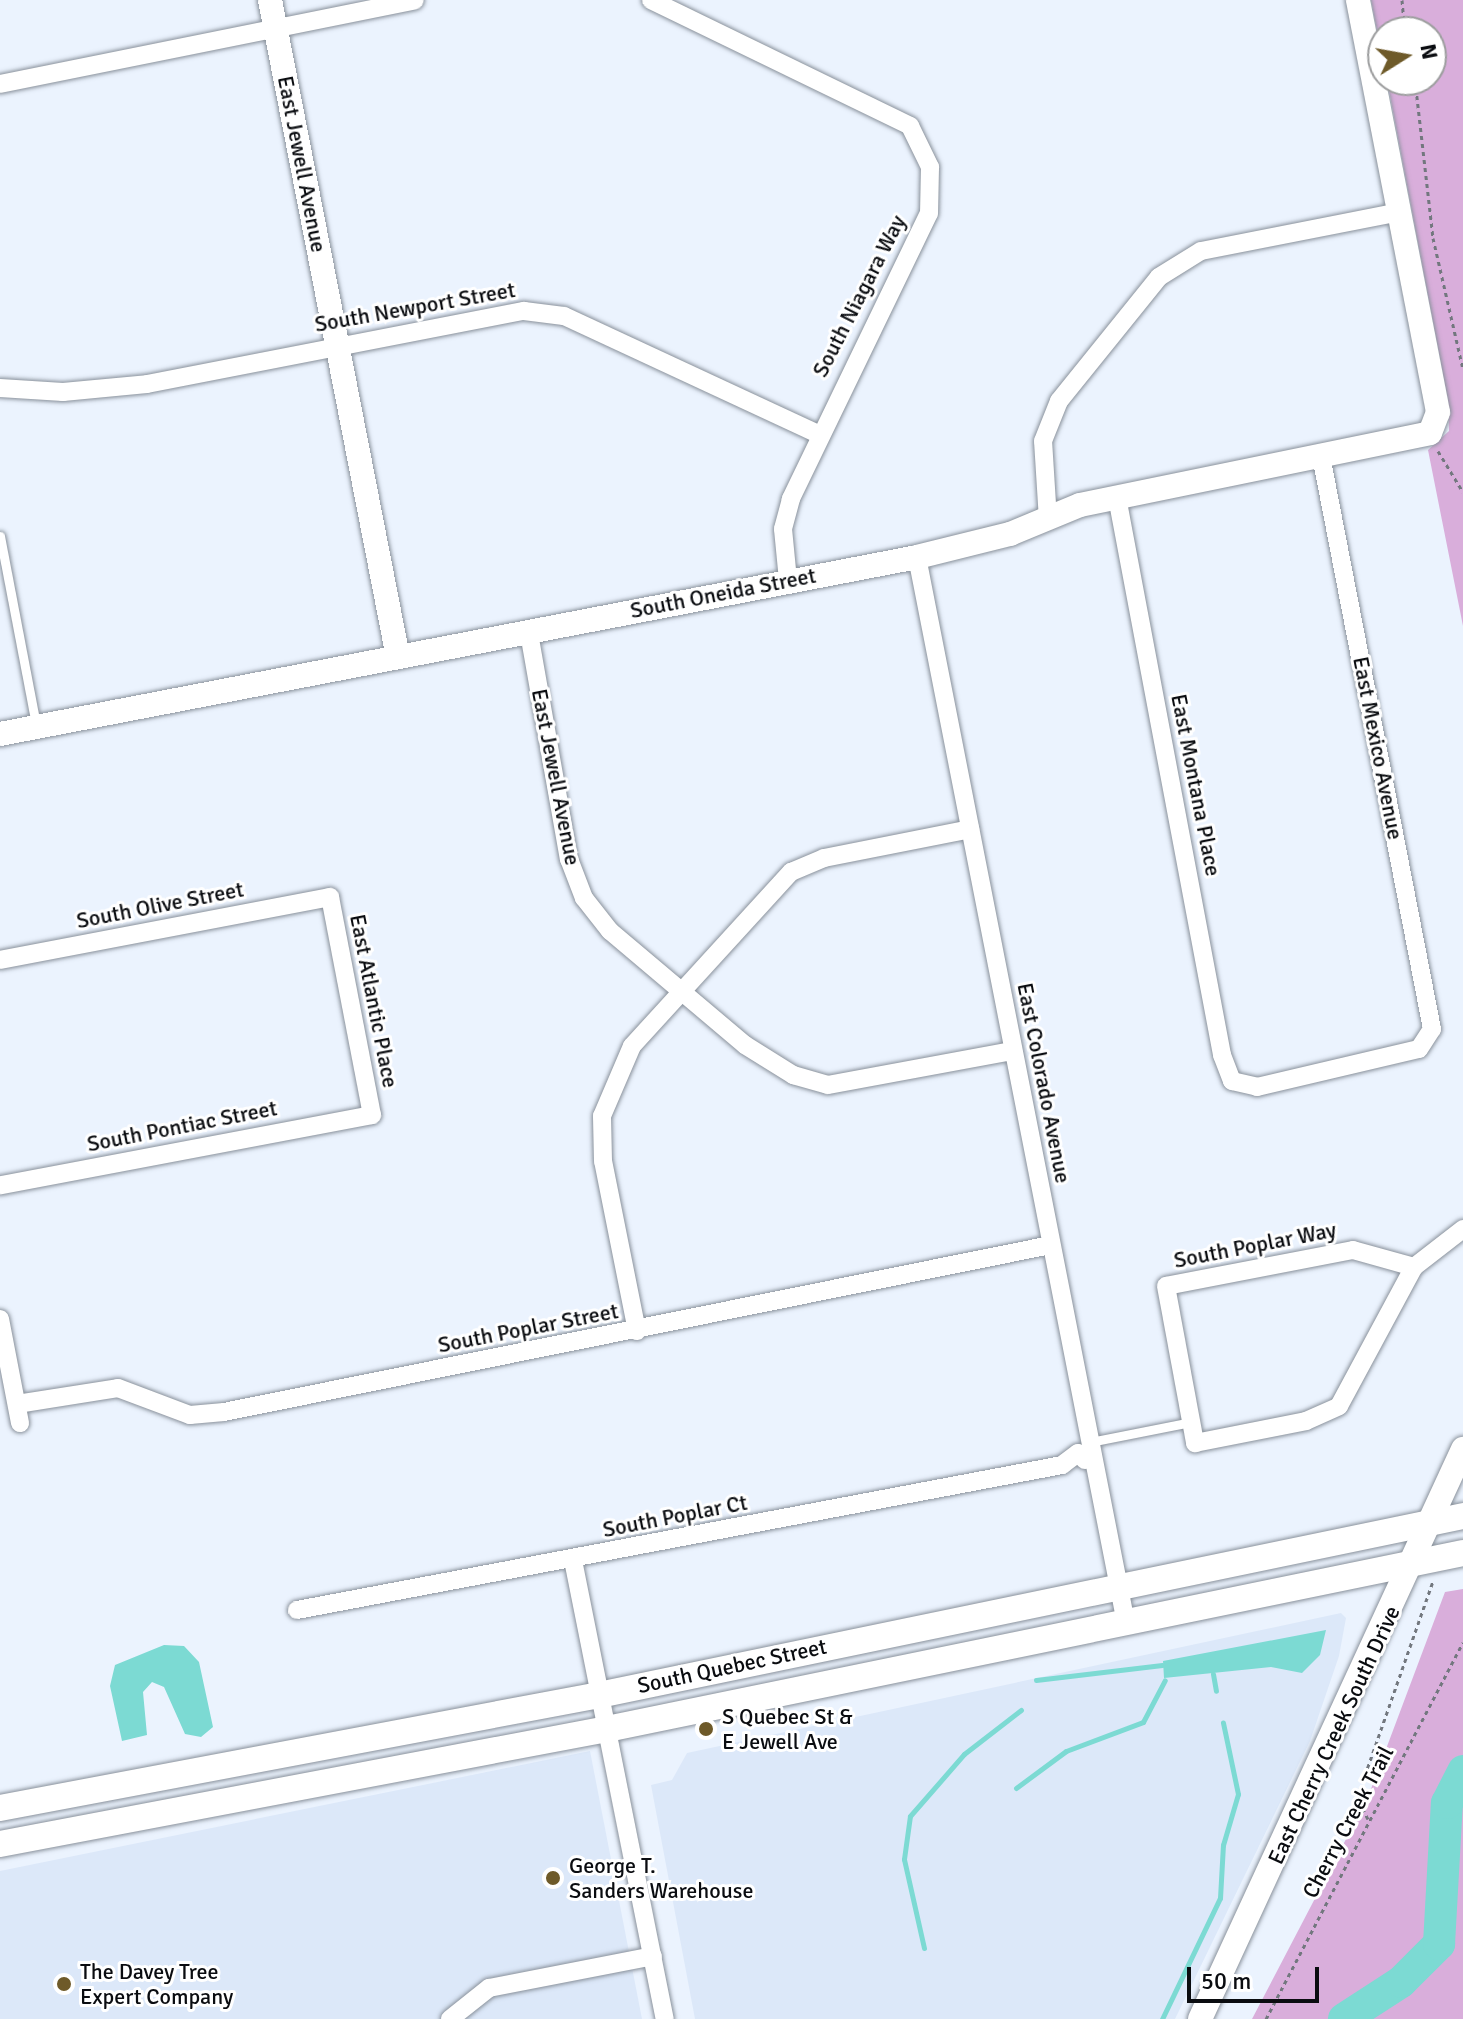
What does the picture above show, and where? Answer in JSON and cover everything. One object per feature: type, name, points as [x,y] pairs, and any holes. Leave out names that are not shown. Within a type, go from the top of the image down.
[{"type":"main road","name":"South Quebec Street","points":[[0,1808],[599,1695],[1119,1584],[1463,1516]]},
{"type":"main road","name":"South Quebec Street","points":[[0,1844],[607,1729],[1125,1618],[1463,1553]]},
{"type":"street","name":"East Jewell Avenue","points":[[270,0],[398,657]]},
{"type":"street","points":[[0,84],[415,0]]},
{"type":"street","name":"South Niagara Way","points":[[651,0],[910,126],[930,167],[929,213],[816,433],[783,529],[788,580]]},
{"type":"street","points":[[1358,0],[1399,212],[1433,429]]},
{"type":"street","points":[[1048,520],[1043,441],[1059,401],[1159,277],[1201,251],[1399,212]]},
{"type":"street","name":"South Newport Street","points":[[0,388],[63,392],[147,384],[337,344],[524,311],[564,316],[816,433]]},
{"type":"street","name":"South Oneida Street","points":[[0,734],[917,557],[1117,497],[1321,456],[1433,429]]},
{"type":"street","name":"East Mexico Avenue","points":[[1232,1081],[1257,1087],[1409,1052],[1428,1041],[1431,1015],[1321,456]]},
{"type":"street","name":"East Montana Place","points":[[1117,497],[1232,1081]]},
{"type":"street","name":"East Colorado Avenue","points":[[917,557],[1090,1453],[1125,1618]]},
{"type":"street","name":"East Jewell Avenue","points":[[529,633],[569,859],[584,898],[680,989],[745,1045],[793,1075],[828,1085],[1012,1051]]},
{"type":"street","points":[[637,1331],[603,1161],[602,1116],[632,1046],[680,989],[791,872],[824,858],[970,829]]},
{"type":"street","name":"South Olive Street","points":[[0,960],[330,897]]},
{"type":"street","name":"East Atlantic Place","points":[[330,897],[372,1115]]},
{"type":"street","name":"South Pontiac Street","points":[[0,1185],[372,1115]]},
{"type":"street","points":[[1414,1267],[1463,1229]]},
{"type":"street","name":"South Poplar Street","points":[[0,1319],[19,1413],[118,1388],[205,1415],[637,1331],[1051,1245]]},
{"type":"street","name":"South Poplar Way","points":[[1353,1250],[1414,1267],[1353,1390],[1331,1412],[1195,1443],[1166,1286],[1353,1250]]},
{"type":"street","name":"East Cherry Creek South Drive","points":[[1200,2019],[1463,1449]]},
{"type":"street","name":"South Poplar Ct","points":[[297,1610],[1062,1465],[1081,1467],[1090,1453]]},
{"type":"street","points":[[573,1560],[665,2019]]},
{"type":"street","points":[[450,2019],[489,1988],[653,1956]]},
{"type":"lane","points":[[0,536],[37,727]]},
{"type":"lane","points":[[1090,1453],[1191,1422]]},
{"type":"path","points":[[1417,96],[1433,238],[1463,369]]},
{"type":"path","points":[[1433,429],[1463,492]]},
{"type":"path","points":[[1368,1819],[1357,1798],[1436,1577]]},
{"type":"path","name":"Cherry Creek Trail","points":[[1266,2019],[1463,1642]]},
{"type":"shaded area","points":[[1371,0],[1463,0],[1463,626],[1428,450],[1449,431],[1448,400],[1390,96],[1447,96],[1447,16],[1374,16]]},
{"type":"shaded area","points":[[1463,1589],[1463,2019],[1252,2019],[1368,1797],[1445,1592]]},
{"type":"shaded area","points":[[1341,1613],[1346,1618],[1339,1656],[1310,1741],[1175,2019],[695,2019],[651,1785],[672,1780],[687,1753]]},
{"type":"shaded area","points":[[1326,1630],[1320,1655],[1302,1673],[1271,1667],[1164,1678],[1163,1661]]},
{"type":"shaded area","points":[[164,1645],[184,1646],[199,1662],[213,1727],[201,1737],[185,1734],[164,1687],[152,1682],[143,1692],[147,1735],[122,1741],[110,1686],[115,1665]]},
{"type":"shaded area","points":[[590,1751],[642,2019],[0,2019],[0,1871]]},
{"type":"waterway","points":[[1036,1680],[1162,1665]]},
{"type":"waterway","points":[[1213,1674],[1216,1691]]},
{"type":"waterway","points":[[1016,1788],[1066,1751],[1143,1722],[1165,1680]]},
{"type":"waterway","points":[[924,1948],[904,1859],[910,1816],[964,1754],[1021,1710]]},
{"type":"waterway","points":[[1162,2019],[1220,1898],[1223,1845],[1238,1794],[1223,1723]]},
{"type":"waterway","points":[[1344,2019],[1401,1982],[1439,1944],[1447,1803],[1463,1771]]},
{"type":"place","name":"S Quebec St & E Jewell Ave","points":[[706,1729]]},
{"type":"place","name":"George T. Sanders Warehouse","points":[[553,1878]]},
{"type":"place","name":"The Davey Tree Expert Company","points":[[64,1984]]}]
